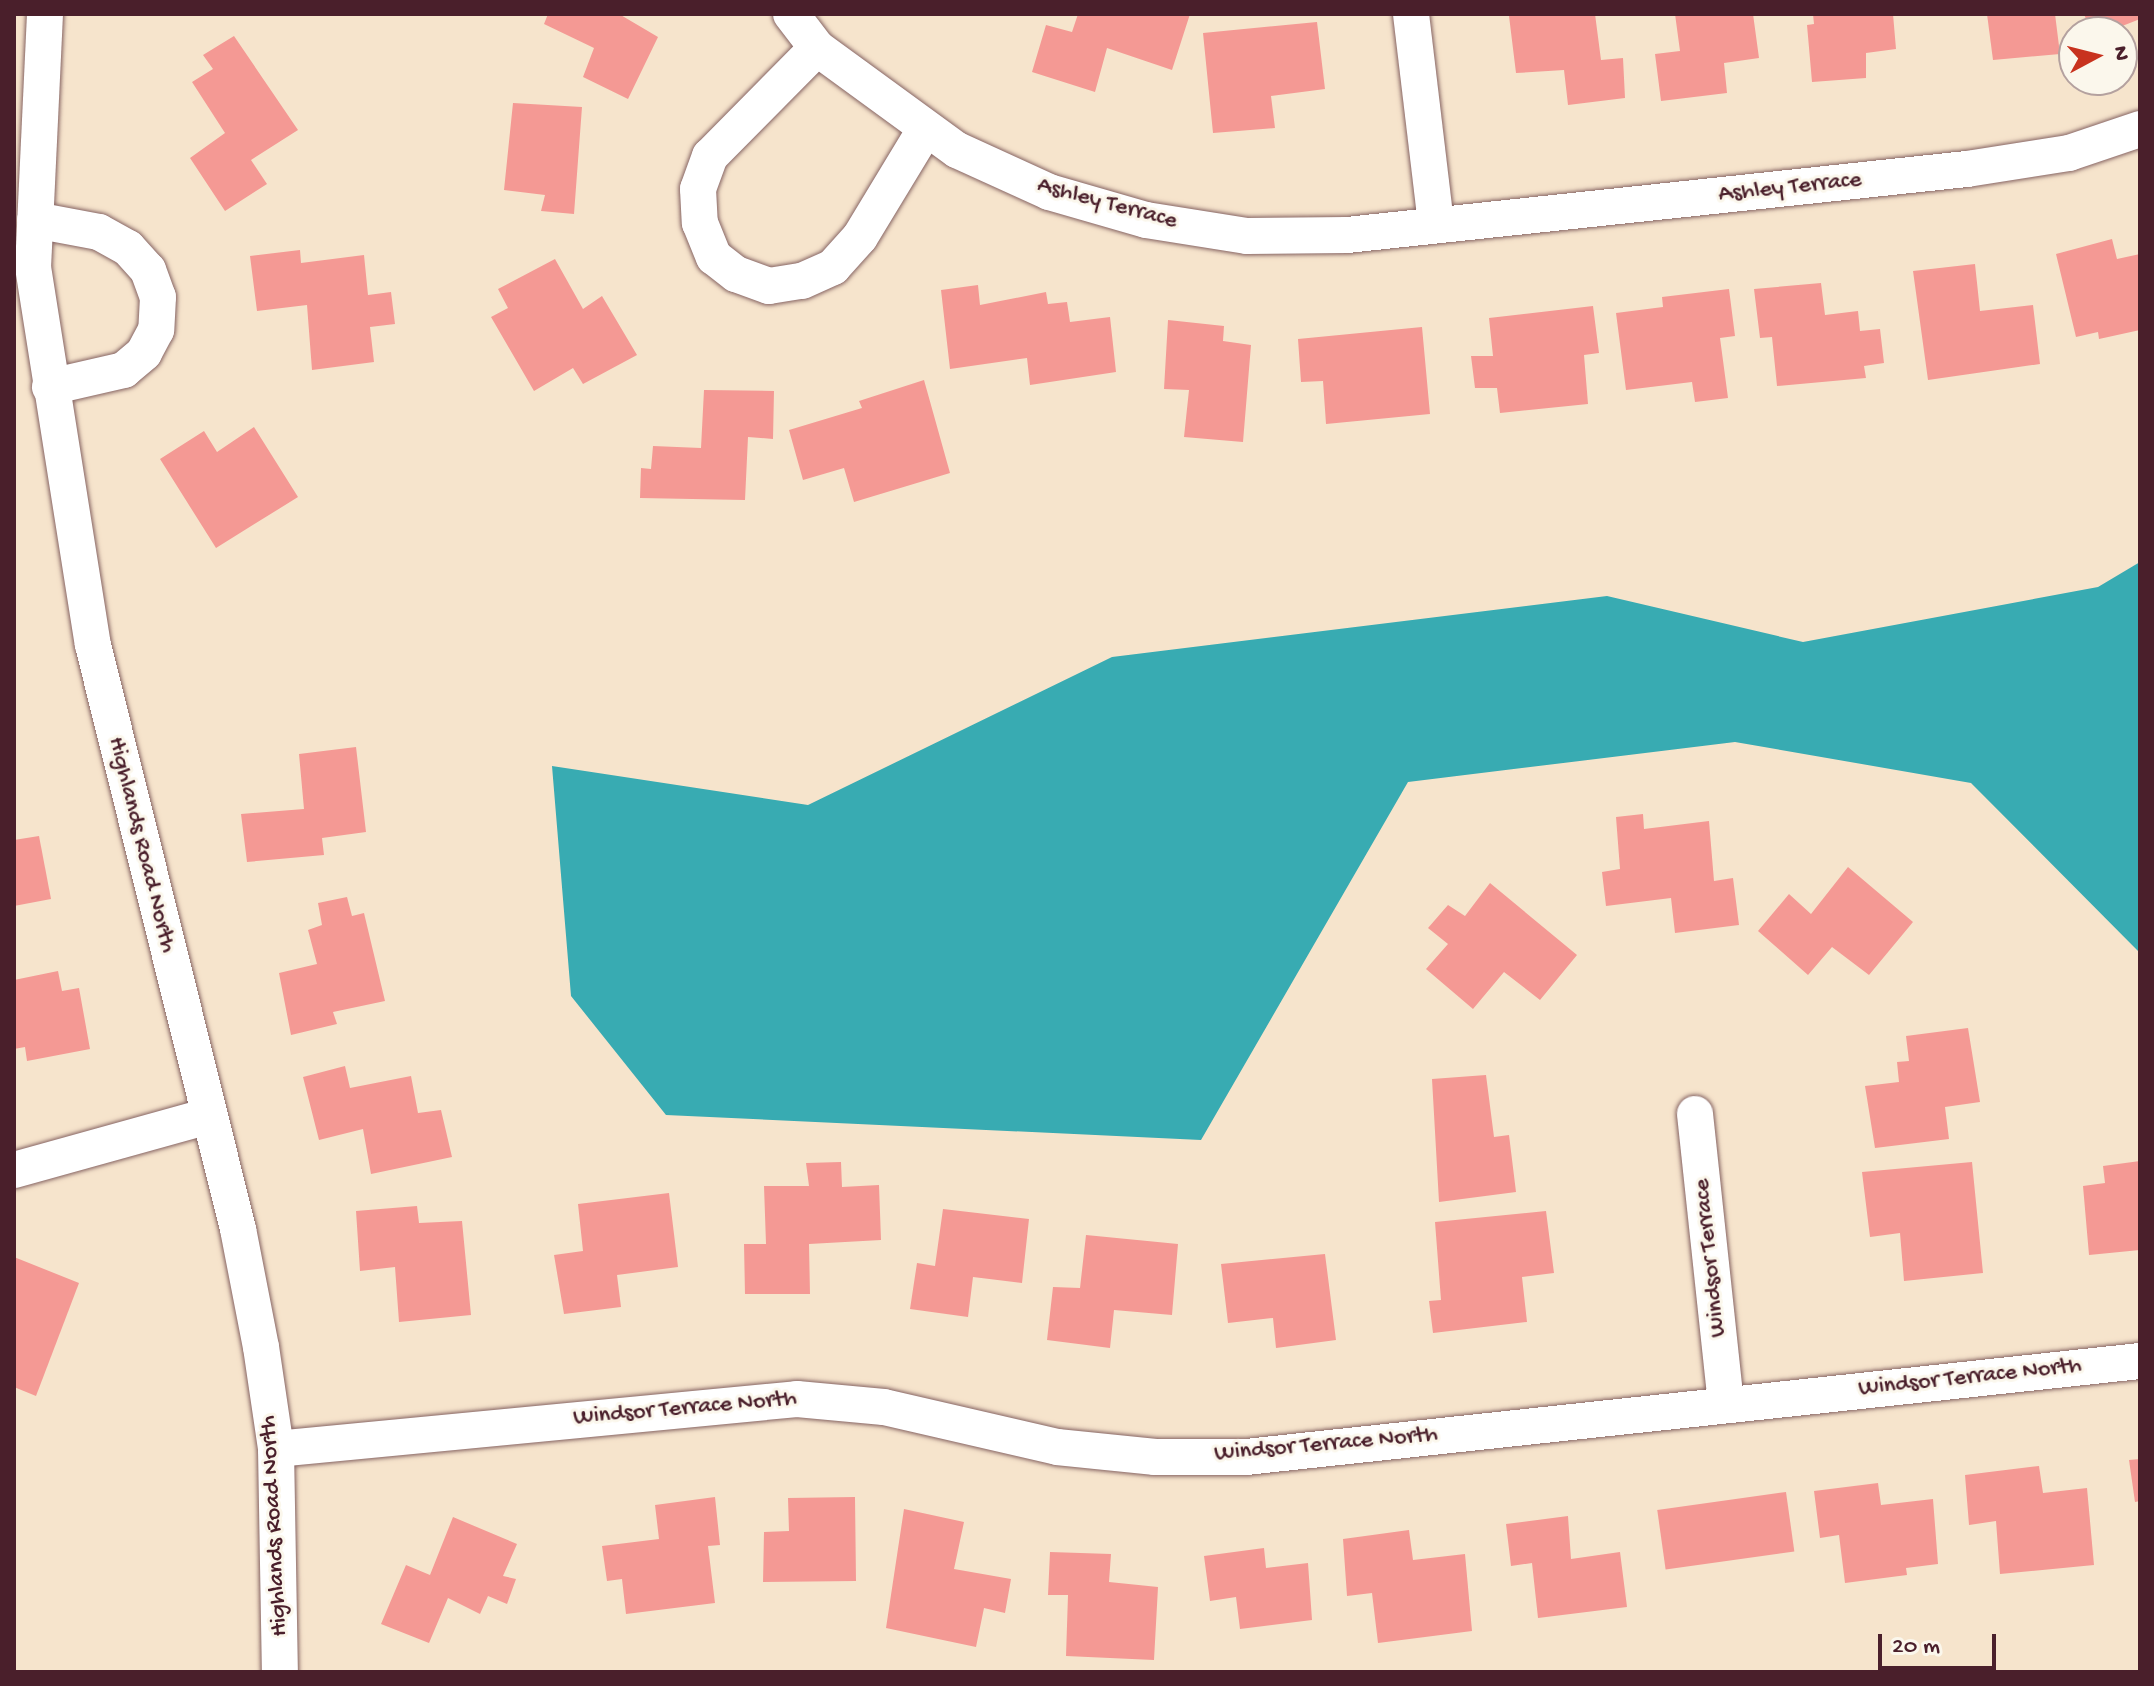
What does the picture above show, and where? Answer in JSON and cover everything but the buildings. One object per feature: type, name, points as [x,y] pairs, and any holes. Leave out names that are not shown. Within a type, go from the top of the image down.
[{"type":"street","name":"Highlands Road North","points":[[45,14],[33,267],[50,387],[96,659],[238,1229],[276,1449],[280,1672]]},
{"type":"street","name":"Ashley Terrace","points":[[791,14],[817,48],[957,150],[1049,192],[1146,220],[1247,236],[1347,235],[1967,169],[2069,153],[2140,129]]},
{"type":"street","points":[[1411,14],[1436,224]]},
{"type":"street","points":[[817,48],[710,156],[698,189],[700,223],[714,257],[736,274],[769,286],[802,281],[833,267],[860,237],[926,128]]},
{"type":"street","points":[[35,220],[99,232],[128,248],[148,270],[158,297],[156,330],[144,353],[124,370],[50,387]]},
{"type":"street","name":"Windsor Terrace","points":[[1695,1114],[1726,1403]]},
{"type":"street","points":[[14,1170],[209,1116]]},
{"type":"street","name":"Windsor Terrace North","points":[[276,1449],[797,1399],[884,1407],[1057,1447],[1155,1457],[1246,1457],[1726,1403],[2140,1361]]},
{"type":"water","points":[[2140,562],[2140,953],[1971,783],[1735,742],[1408,782],[1201,1140],[666,1115],[571,996],[552,766],[808,805],[1112,657],[1607,596],[1803,642],[2098,587]]}]
